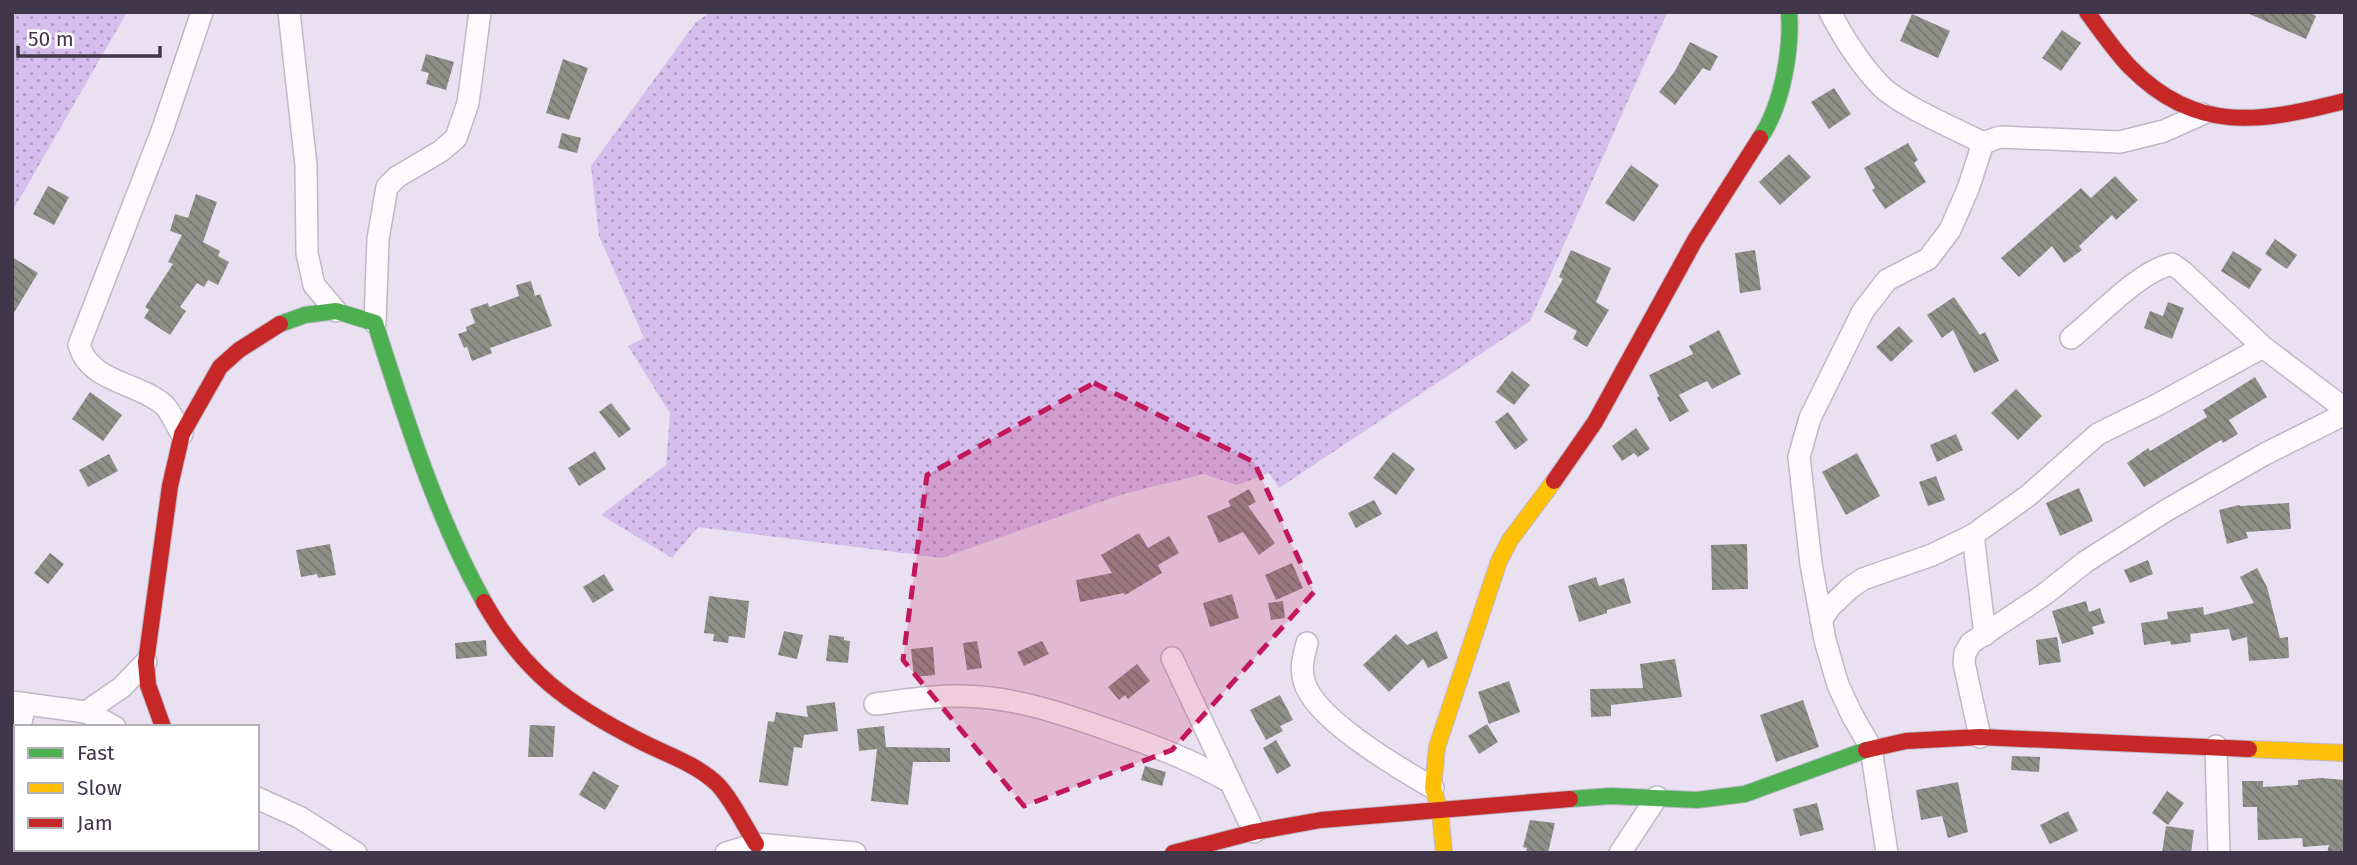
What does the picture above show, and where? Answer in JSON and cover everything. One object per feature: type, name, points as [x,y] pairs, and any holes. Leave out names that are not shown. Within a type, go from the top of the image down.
[{"type":"street","points":[[182,434],[164,405],[102,374],[89,364],[79,345],[162,131],[202,12]]},
{"type":"street","points":[[289,12],[306,165],[307,253],[314,285],[336,311]]},
{"type":"street","points":[[480,12],[468,103],[456,138],[441,151],[397,177],[387,187],[379,239],[375,323],[438,512],[460,560],[505,640],[559,693],[596,717],[703,772],[718,783],[756,844]]},
{"type":"street","points":[[1444,853],[1440,811],[1433,788],[1437,747],[1499,561],[1510,540],[1595,422],[1695,240],[1765,131],[1781,89],[1791,35],[1789,12]]},
{"type":"street","points":[[1830,12],[1847,45],[1884,89],[1983,143],[2000,137],[2120,142],[2164,131],[2202,114]]},
{"type":"street","points":[[2087,12],[2130,68],[2156,88],[2202,114],[2249,118],[2313,109],[2345,101]]},
{"type":"street","points":[[1888,853],[1871,748],[1838,685],[1821,620],[1811,565],[1799,457],[1807,428],[1863,310],[1887,280],[1928,259],[1950,230],[1968,189],[1983,143]]},
{"type":"street","points":[[1980,737],[1964,663],[1965,653],[1971,643],[2045,594],[2085,562],[2158,515],[2345,412],[2263,347],[2172,264],[2160,266],[2143,276],[2071,338]]},
{"type":"street","points":[[162,725],[148,685],[146,662],[170,486],[182,434],[220,368],[239,350],[280,324],[305,315],[336,311],[375,323]]},
{"type":"street","points":[[1821,620],[1830,607],[1863,579],[1940,552],[1973,535],[2029,495],[2098,434],[2263,347]]},
{"type":"street","points":[[1973,535],[1985,635]]},
{"type":"street","points":[[1307,643],[1302,661],[1304,681],[1313,700],[1365,745],[1433,788]]},
{"type":"street","points":[[1172,658],[1254,832]]},
{"type":"street","points":[[86,712],[122,687],[146,662]]},
{"type":"street","points":[[874,704],[956,696],[1008,700],[1054,712],[1150,744],[1203,766],[1230,782]]},
{"type":"street","points":[[20,725],[18,703],[86,712],[110,725]]},
{"type":"street","points":[[1173,853],[1254,832],[1321,820],[1611,796],[1697,800],[1745,794],[1871,748],[1906,741],[1980,737],[2345,753]]},
{"type":"street","points":[[2216,746],[2219,853]]},
{"type":"street","points":[[1620,853],[1657,797]]},
{"type":"street","points":[[259,798],[299,817],[356,853]]},
{"type":"street","points":[[726,853],[756,844],[855,853]]},
{"type":"highlighted area","points":[[1094,383],[1254,462],[1314,592],[1172,750],[1024,806],[903,660],[927,475]]},
{"type":"shaded area","points":[[12,12],[127,12],[12,212]]},
{"type":"shaded area","points":[[711,12],[1667,13],[1530,321],[1279,488],[1269,473],[1237,485],[1204,474],[1123,494],[942,558],[698,527],[672,558],[601,515],[666,465],[670,413],[628,346],[644,338],[599,236],[591,166],[696,22]]},
{"type":"building","points":[[2245,12],[2308,12],[2316,16],[2306,39]]},
{"type":"building","points":[[1912,14],[1950,31],[1938,58],[1900,41]]},
{"type":"building","points":[[2062,30],[2081,43],[2061,71],[2042,58]]},
{"type":"building","points":[[1690,42],[1718,56],[1710,71],[1703,68],[1675,105],[1659,92],[1675,71]]},
{"type":"building","points":[[426,54],[454,62],[446,90],[426,84],[429,73],[421,71]]},
{"type":"building","points":[[563,59],[588,68],[569,120],[546,113]]},
{"type":"building","points":[[1834,88],[1851,114],[1829,129],[1811,102]]},
{"type":"building","points":[[562,133],[581,138],[577,153],[558,148]]},
{"type":"building","points":[[1908,143],[1918,160],[1914,163],[1926,182],[1885,209],[1872,190],[1875,188],[1864,168]]},
{"type":"building","points":[[1789,154],[1811,177],[1780,205],[1759,182]]},
{"type":"building","points":[[1631,165],[1659,185],[1634,222],[1605,203]]},
{"type":"building","points":[[2115,176],[2138,200],[2116,220],[2112,215],[2079,246],[2082,250],[2064,263],[2052,246],[2019,277],[2001,258],[2081,188],[2091,198]]},
{"type":"building","points":[[48,186],[69,197],[54,225],[33,214]]},
{"type":"building","points":[[196,194],[217,202],[203,242],[220,251],[218,256],[229,262],[218,285],[208,280],[204,287],[197,283],[180,307],[186,311],[170,335],[144,318],[149,310],[145,307],[173,264],[168,262],[182,235],[170,231],[175,214],[188,218]]},
{"type":"building","points":[[2275,239],[2297,255],[2287,269],[2265,254]]},
{"type":"building","points":[[1571,250],[1611,268],[1596,302],[1609,310],[1587,347],[1573,339],[1577,331],[1544,312],[1563,279],[1559,277]]},
{"type":"building","points":[[1755,250],[1761,290],[1740,293],[1735,253]]},
{"type":"building","points":[[2233,251],[2262,269],[2249,289],[2221,271]]},
{"type":"building","points":[[12,257],[38,273],[12,316]]},
{"type":"building","points":[[531,281],[535,296],[540,294],[552,326],[490,348],[492,353],[472,361],[458,334],[467,331],[466,327],[475,323],[470,309],[488,303],[489,307],[519,296],[516,285]]},
{"type":"building","points":[[1954,297],[1980,335],[1985,332],[1999,361],[1974,373],[1953,330],[1942,338],[1927,315]]},
{"type":"building","points":[[2168,302],[2184,308],[2172,339],[2144,328],[2150,311],[2163,316]]},
{"type":"building","points":[[1899,326],[1913,341],[1891,362],[1876,347]]},
{"type":"building","points":[[1719,330],[1741,374],[1712,389],[1707,381],[1679,395],[1689,411],[1670,422],[1649,375],[1693,354],[1689,346]]},
{"type":"building","points":[[1512,371],[1530,385],[1514,405],[1496,392]]},
{"type":"building","points":[[2255,377],[2267,397],[2229,420],[2238,434],[2223,443],[2221,440],[2144,487],[2127,463],[2148,448],[2150,451],[2207,417],[2203,410]]},
{"type":"building","points":[[2016,389],[2042,416],[2018,440],[1991,413]]},
{"type":"building","points":[[90,392],[122,415],[103,441],[72,419]]},
{"type":"building","points":[[611,403],[631,429],[619,438],[599,412]]},
{"type":"building","points":[[1508,412],[1528,440],[1515,450],[1495,422]]},
{"type":"building","points":[[1636,428],[1650,449],[1638,457],[1634,453],[1622,461],[1612,446]]},
{"type":"building","points":[[1956,434],[1963,450],[1937,462],[1930,445]]},
{"type":"building","points":[[595,451],[606,469],[579,486],[568,468]]},
{"type":"building","points":[[1393,452],[1415,469],[1396,495],[1373,478]]},
{"type":"building","points":[[1857,453],[1880,496],[1846,515],[1822,472]]},
{"type":"building","points":[[109,454],[118,471],[88,487],[79,470]]},
{"type":"building","points":[[1936,476],[1945,500],[1928,506],[1919,482]]},
{"type":"building","points":[[2079,488],[2093,521],[2060,536],[2046,503]]},
{"type":"building","points":[[1249,489],[1256,502],[1248,506],[1275,543],[1259,555],[1243,532],[1219,543],[1207,516],[1231,506],[1228,501]]},
{"type":"building","points":[[1374,500],[1382,514],[1356,528],[1348,513]]},
{"type":"building","points":[[2289,503],[2291,529],[2246,532],[2248,538],[2227,544],[2219,510],[2239,505]]},
{"type":"building","points":[[1139,533],[1148,548],[1169,536],[1179,553],[1158,565],[1162,573],[1125,595],[1124,593],[1080,602],[1076,580],[1112,573],[1101,555]]},
{"type":"building","points":[[330,544],[336,575],[301,577],[296,550]]},
{"type":"building","points":[[1747,544],[1748,589],[1712,590],[1711,545]]},
{"type":"building","points":[[50,553],[64,564],[48,584],[34,573]]},
{"type":"building","points":[[2148,560],[2153,574],[2130,583],[2124,570]]},
{"type":"building","points":[[1292,563],[1303,588],[1276,600],[1265,575]]},
{"type":"building","points":[[2257,568],[2267,587],[2280,638],[2288,637],[2289,658],[2249,661],[2247,637],[2232,641],[2229,629],[2190,634],[2191,642],[2171,645],[2170,641],[2144,645],[2141,623],[2168,619],[2167,612],[2203,607],[2204,615],[2254,603],[2240,577]]},
{"type":"building","points":[[604,574],[614,590],[593,603],[583,587]]},
{"type":"building","points":[[1596,577],[1599,586],[1624,578],[1631,603],[1579,622],[1568,586]]},
{"type":"building","points":[[1232,594],[1239,618],[1210,627],[1203,603]]},
{"type":"building","points":[[709,596],[749,601],[745,638],[729,636],[728,643],[713,641],[714,634],[704,633]]},
{"type":"building","points":[[1283,601],[1285,618],[1271,620],[1268,603]]},
{"type":"building","points":[[2086,601],[2089,612],[2100,608],[2105,623],[2092,627],[2094,634],[2062,644],[2052,611]]},
{"type":"building","points":[[784,631],[803,635],[797,659],[778,655]]},
{"type":"building","points":[[1437,631],[1448,658],[1428,668],[1423,659],[1389,692],[1363,665],[1396,634],[1407,645]]},
{"type":"building","points":[[829,635],[844,637],[844,640],[850,641],[848,663],[826,661]]},
{"type":"building","points":[[2057,637],[2061,662],[2039,665],[2036,640]]},
{"type":"building","points":[[486,640],[487,656],[456,659],[455,643]]},
{"type":"building","points":[[977,641],[982,668],[967,670],[963,643]]},
{"type":"building","points":[[1042,641],[1049,654],[1024,666],[1017,652]]},
{"type":"building","points":[[933,647],[935,675],[914,677],[911,649]]},
{"type":"building","points":[[1675,659],[1682,697],[1611,705],[1611,716],[1591,717],[1590,689],[1643,688],[1640,664]]},
{"type":"building","points":[[1137,664],[1150,681],[1128,699],[1125,695],[1119,700],[1108,687]]},
{"type":"building","points":[[1509,681],[1520,712],[1489,724],[1478,692]]},
{"type":"building","points":[[1280,695],[1293,720],[1280,726],[1283,731],[1266,740],[1250,710]]},
{"type":"building","points":[[1803,700],[1819,747],[1776,762],[1760,715]]},
{"type":"building","points":[[835,702],[838,731],[804,735],[802,748],[794,747],[788,786],[759,782],[768,721],[774,722],[776,712],[808,717],[806,706]]},
{"type":"building","points":[[1487,724],[1498,742],[1479,754],[1468,736]]},
{"type":"building","points":[[530,725],[555,726],[553,757],[528,757]]},
{"type":"building","points":[[884,726],[886,747],[950,748],[950,762],[913,762],[908,805],[871,801],[877,749],[859,751],[857,729]]},
{"type":"building","points":[[1276,740],[1291,766],[1277,774],[1263,748]]},
{"type":"building","points":[[2012,756],[2040,757],[2039,772],[2011,770]]},
{"type":"building","points":[[1145,766],[1166,772],[1162,786],[1141,780]]},
{"type":"building","points":[[593,771],[619,786],[605,810],[579,795]]},
{"type":"building","points":[[2298,780],[2345,780],[2345,841],[2342,853],[2327,853],[2329,845],[2303,847],[2302,838],[2258,840],[2257,807],[2243,807],[2242,781],[2263,781],[2263,787],[2298,785]]},
{"type":"building","points":[[1958,782],[1968,832],[1948,838],[1942,816],[1921,820],[1916,790]]},
{"type":"building","points":[[2167,791],[2184,803],[2168,825],[2152,813]]},
{"type":"building","points":[[1817,803],[1824,830],[1800,836],[1793,809]]},
{"type":"building","points":[[2068,811],[2078,831],[2050,844],[2040,825]]},
{"type":"building","points":[[1530,820],[1555,823],[1548,853],[1526,853],[1527,848],[1523,847]]},
{"type":"building","points":[[2166,826],[2194,830],[2191,853],[2162,853]]},
{"type":"traffic: fast","points":[[1760,138],[1774,110],[1784,77],[1789,43],[1789,12]]},
{"type":"traffic: fast","points":[[280,324],[305,315],[336,311],[375,323],[436,500],[484,602]]},
{"type":"traffic: fast","points":[[1570,799],[1611,796],[1697,800],[1745,794],[1866,750]]},
{"type":"traffic: slow","points":[[1444,853],[1440,811],[1433,788],[1437,747],[1499,561],[1510,540],[1554,481]]},
{"type":"traffic: slow","points":[[2249,749],[2345,753]]},
{"type":"traffic: jam","points":[[2087,12],[2124,61],[2155,89],[2180,104],[2205,113],[2258,117],[2345,101]]},
{"type":"traffic: jam","points":[[1554,481],[1595,422],[1695,240],[1760,138]]},
{"type":"traffic: jam","points":[[162,725],[148,685],[146,662],[170,486],[182,434],[220,367],[239,350],[280,324]]},
{"type":"traffic: jam","points":[[484,602],[515,649],[550,685],[591,714],[689,764],[715,782],[731,802],[756,844]]},
{"type":"traffic: jam","points":[[1866,750],[1906,741],[1980,737],[2249,749]]},
{"type":"traffic: jam","points":[[1173,853],[1254,832],[1321,820],[1570,799]]}]
